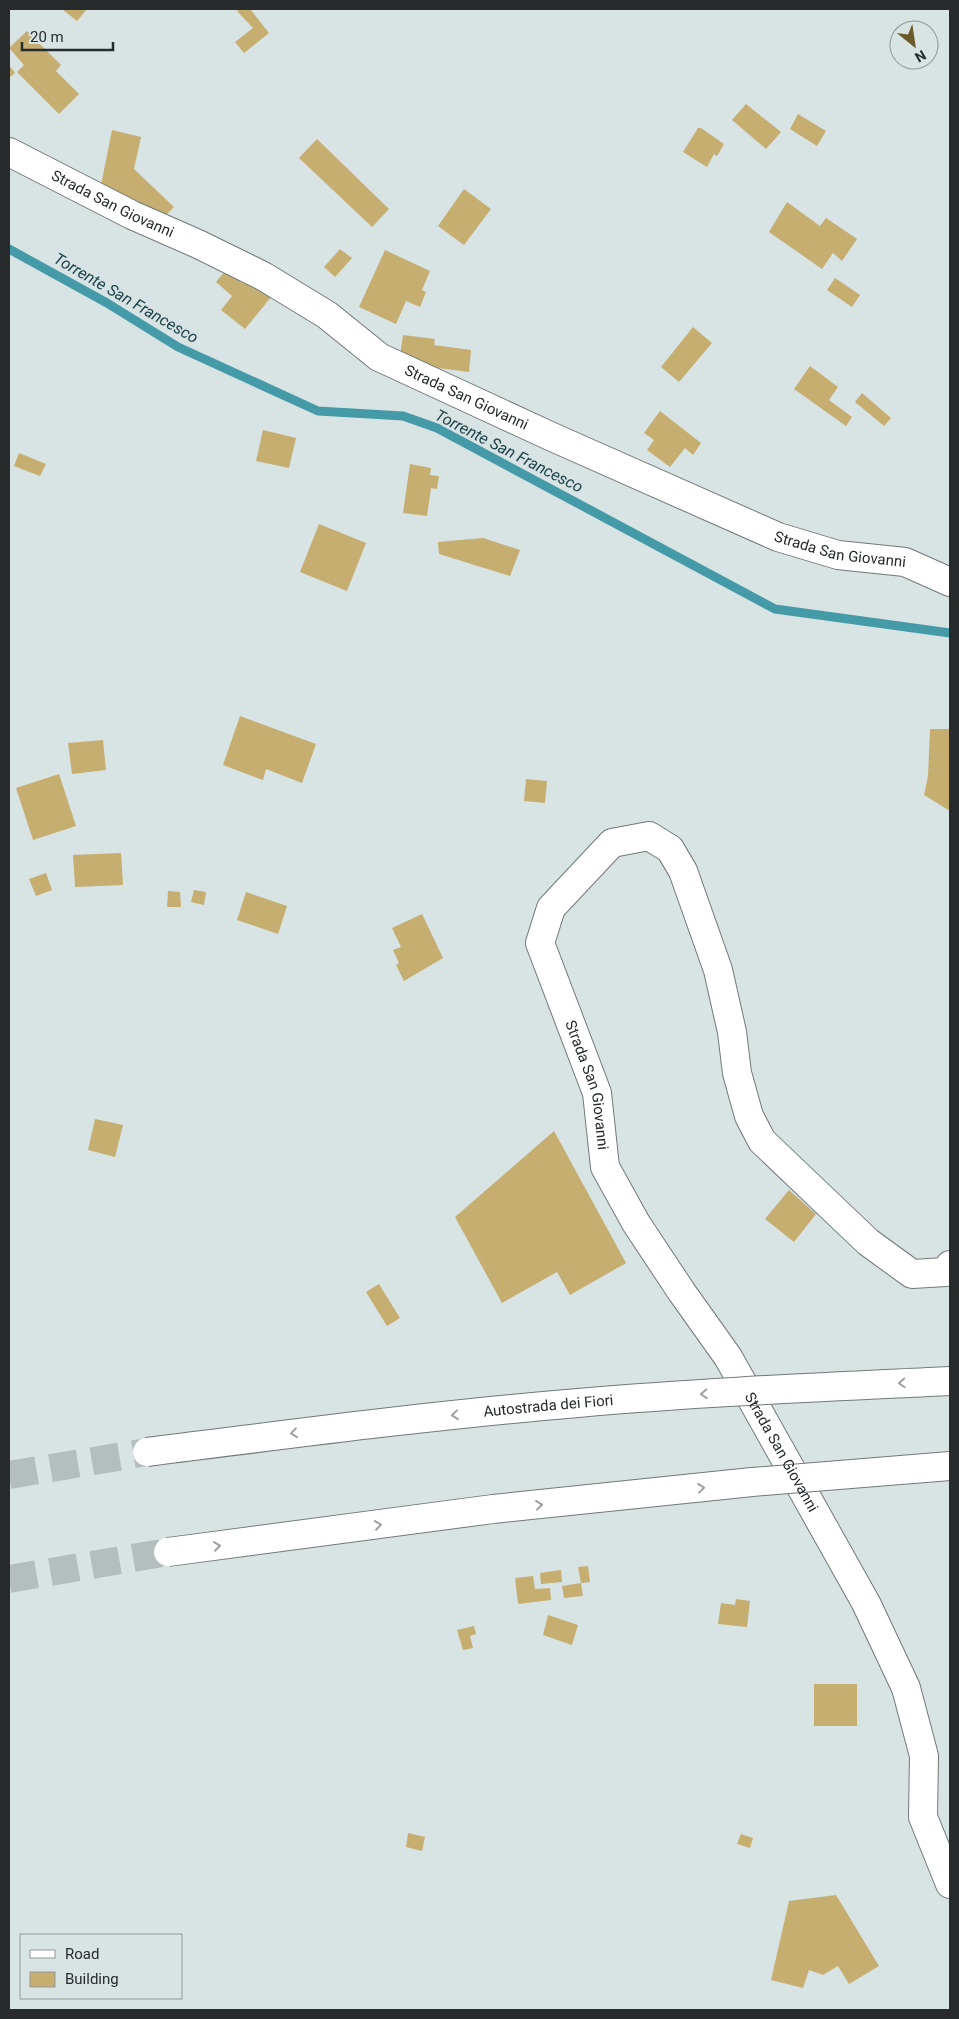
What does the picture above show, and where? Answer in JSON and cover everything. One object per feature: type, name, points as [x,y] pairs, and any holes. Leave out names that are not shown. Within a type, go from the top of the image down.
[{"type":"main road","name":"Strada San Giovanni","points":[[9,152],[132,215],[198,244],[262,276],[327,315],[379,357],[550,436],[778,538],[838,555],[905,562],[950,582]]},
{"type":"main road","name":"Strada San Giovanni","points":[[950,1265],[946,1272],[912,1274],[868,1242],[762,1141],[749,1116],[737,1073],[732,1032],[718,970],[683,871],[670,849],[649,836],[612,843],[551,908],[540,943],[597,1093],[605,1167],[636,1223],[728,1357],[866,1603],[906,1688],[924,1756],[924,1817],[950,1884]]},
{"type":"main road","name":"Autostrada dei Fiori","points":[[147,1452],[368,1424],[578,1403],[950,1380]]},
{"type":"main road","points":[[168,1552],[503,1508],[752,1482],[950,1466]]},
{"type":"building","points":[[62,9],[87,9],[77,21]]},
{"type":"building","points":[[239,9],[250,9],[269,33],[244,53],[235,42],[253,28],[237,11]]},
{"type":"building","points":[[27,31],[61,65],[56,71],[79,94],[59,114],[17,72],[24,65],[9,48]]},
{"type":"building","points":[[9,65],[15,73],[9,78]]},
{"type":"building","points":[[746,104],[781,132],[766,149],[732,120]]},
{"type":"building","points":[[798,114],[826,131],[817,146],[790,129]]},
{"type":"building","points":[[698,128],[701,128],[724,144],[717,156],[714,154],[707,167],[683,152]]},
{"type":"building","points":[[112,130],[141,137],[134,169],[174,207],[162,219],[100,190]]},
{"type":"building","points":[[317,139],[389,209],[372,227],[299,158]]},
{"type":"building","points":[[464,189],[491,209],[464,245],[438,226]]},
{"type":"building","points":[[787,202],[820,226],[826,218],[857,239],[842,261],[833,253],[822,269],[769,232]]},
{"type":"building","points":[[340,249],[352,258],[335,277],[324,267]]},
{"type":"building","points":[[385,250],[430,271],[422,290],[426,292],[420,307],[406,301],[396,324],[359,307]]},
{"type":"building","points":[[226,270],[242,283],[247,276],[272,296],[245,329],[221,310],[232,296],[216,282]]},
{"type":"building","points":[[835,278],[860,295],[852,307],[827,290]]},
{"type":"building","points":[[693,327],[712,343],[679,382],[661,367]]},
{"type":"building","points":[[403,335],[435,339],[434,345],[471,350],[469,372],[399,363]]},
{"type":"building","points":[[810,366],[838,387],[829,400],[852,417],[846,426],[794,389]]},
{"type":"building","points":[[862,393],[891,418],[884,426],[855,402]]},
{"type":"building","points":[[660,411],[701,443],[693,455],[685,448],[670,467],[647,450],[654,440],[644,433]]},
{"type":"building","points":[[263,430],[296,438],[289,468],[256,461]]},
{"type":"building","points":[[19,453],[46,464],[40,476],[14,466]]},
{"type":"building","points":[[410,464],[431,468],[430,475],[439,476],[437,489],[431,488],[427,516],[403,513]]},
{"type":"building","points":[[319,524],[366,543],[347,591],[300,572]]},
{"type":"building","points":[[483,538],[520,550],[510,576],[439,554],[438,542]]},
{"type":"building","points":[[240,716],[316,744],[302,783],[266,769],[263,780],[223,765]]},
{"type":"building","points":[[930,729],[950,729],[950,811],[924,795],[928,776]]},
{"type":"building","points":[[103,740],[106,770],[72,774],[68,743]]},
{"type":"building","points":[[59,774],[76,826],[33,840],[16,788]]},
{"type":"building","points":[[526,779],[547,781],[545,803],[524,801]]},
{"type":"building","points":[[121,853],[123,885],[75,887],[73,855]]},
{"type":"building","points":[[46,873],[52,890],[36,896],[29,879]]},
{"type":"building","points":[[194,890],[206,892],[204,905],[191,902]]},
{"type":"building","points":[[168,891],[180,892],[181,907],[167,907]]},
{"type":"building","points":[[246,892],[287,906],[278,934],[237,920]]},
{"type":"building","points":[[422,914],[443,958],[404,981],[396,965],[399,963],[393,950],[401,947],[392,928]]},
{"type":"building","points":[[95,1119],[123,1125],[115,1157],[88,1150]]},
{"type":"building","points":[[554,1131],[626,1263],[570,1295],[557,1272],[502,1303],[455,1217]]},
{"type":"building","points":[[789,1190],[816,1214],[794,1242],[765,1219]]},
{"type":"building","points":[[379,1284],[400,1318],[387,1326],[366,1292]]},
{"type":"building","points":[[588,1566],[590,1582],[581,1583],[578,1567]]},
{"type":"building","points":[[561,1570],[562,1582],[541,1584],[540,1573]]},
{"type":"building","points":[[533,1576],[535,1589],[550,1588],[551,1600],[518,1604],[515,1578]]},
{"type":"building","points":[[581,1583],[583,1596],[564,1598],[562,1586]]},
{"type":"building","points":[[736,1599],[750,1601],[747,1627],[718,1624],[721,1603],[735,1605]]},
{"type":"building","points":[[548,1615],[578,1625],[572,1645],[543,1635]]},
{"type":"building","points":[[474,1626],[476,1634],[470,1636],[473,1648],[463,1650],[457,1630]]},
{"type":"building","points":[[814,1684],[857,1684],[857,1726],[814,1726]]},
{"type":"building","points":[[408,1833],[425,1837],[422,1851],[406,1847]]},
{"type":"building","points":[[741,1834],[753,1838],[750,1848],[737,1844]]},
{"type":"building","points":[[836,1895],[879,1966],[849,1984],[838,1966],[823,1975],[809,1970],[803,1988],[771,1980],[789,1901]]},
{"type":"waterway","name":"Torrente San Francesco","points":[[9,249],[107,303],[178,347],[318,411],[403,416],[437,428],[775,609],[950,633]]},
{"type":"tunnel","points":[[9,1475],[147,1452]]},
{"type":"tunnel","points":[[9,1579],[168,1552]]}]
